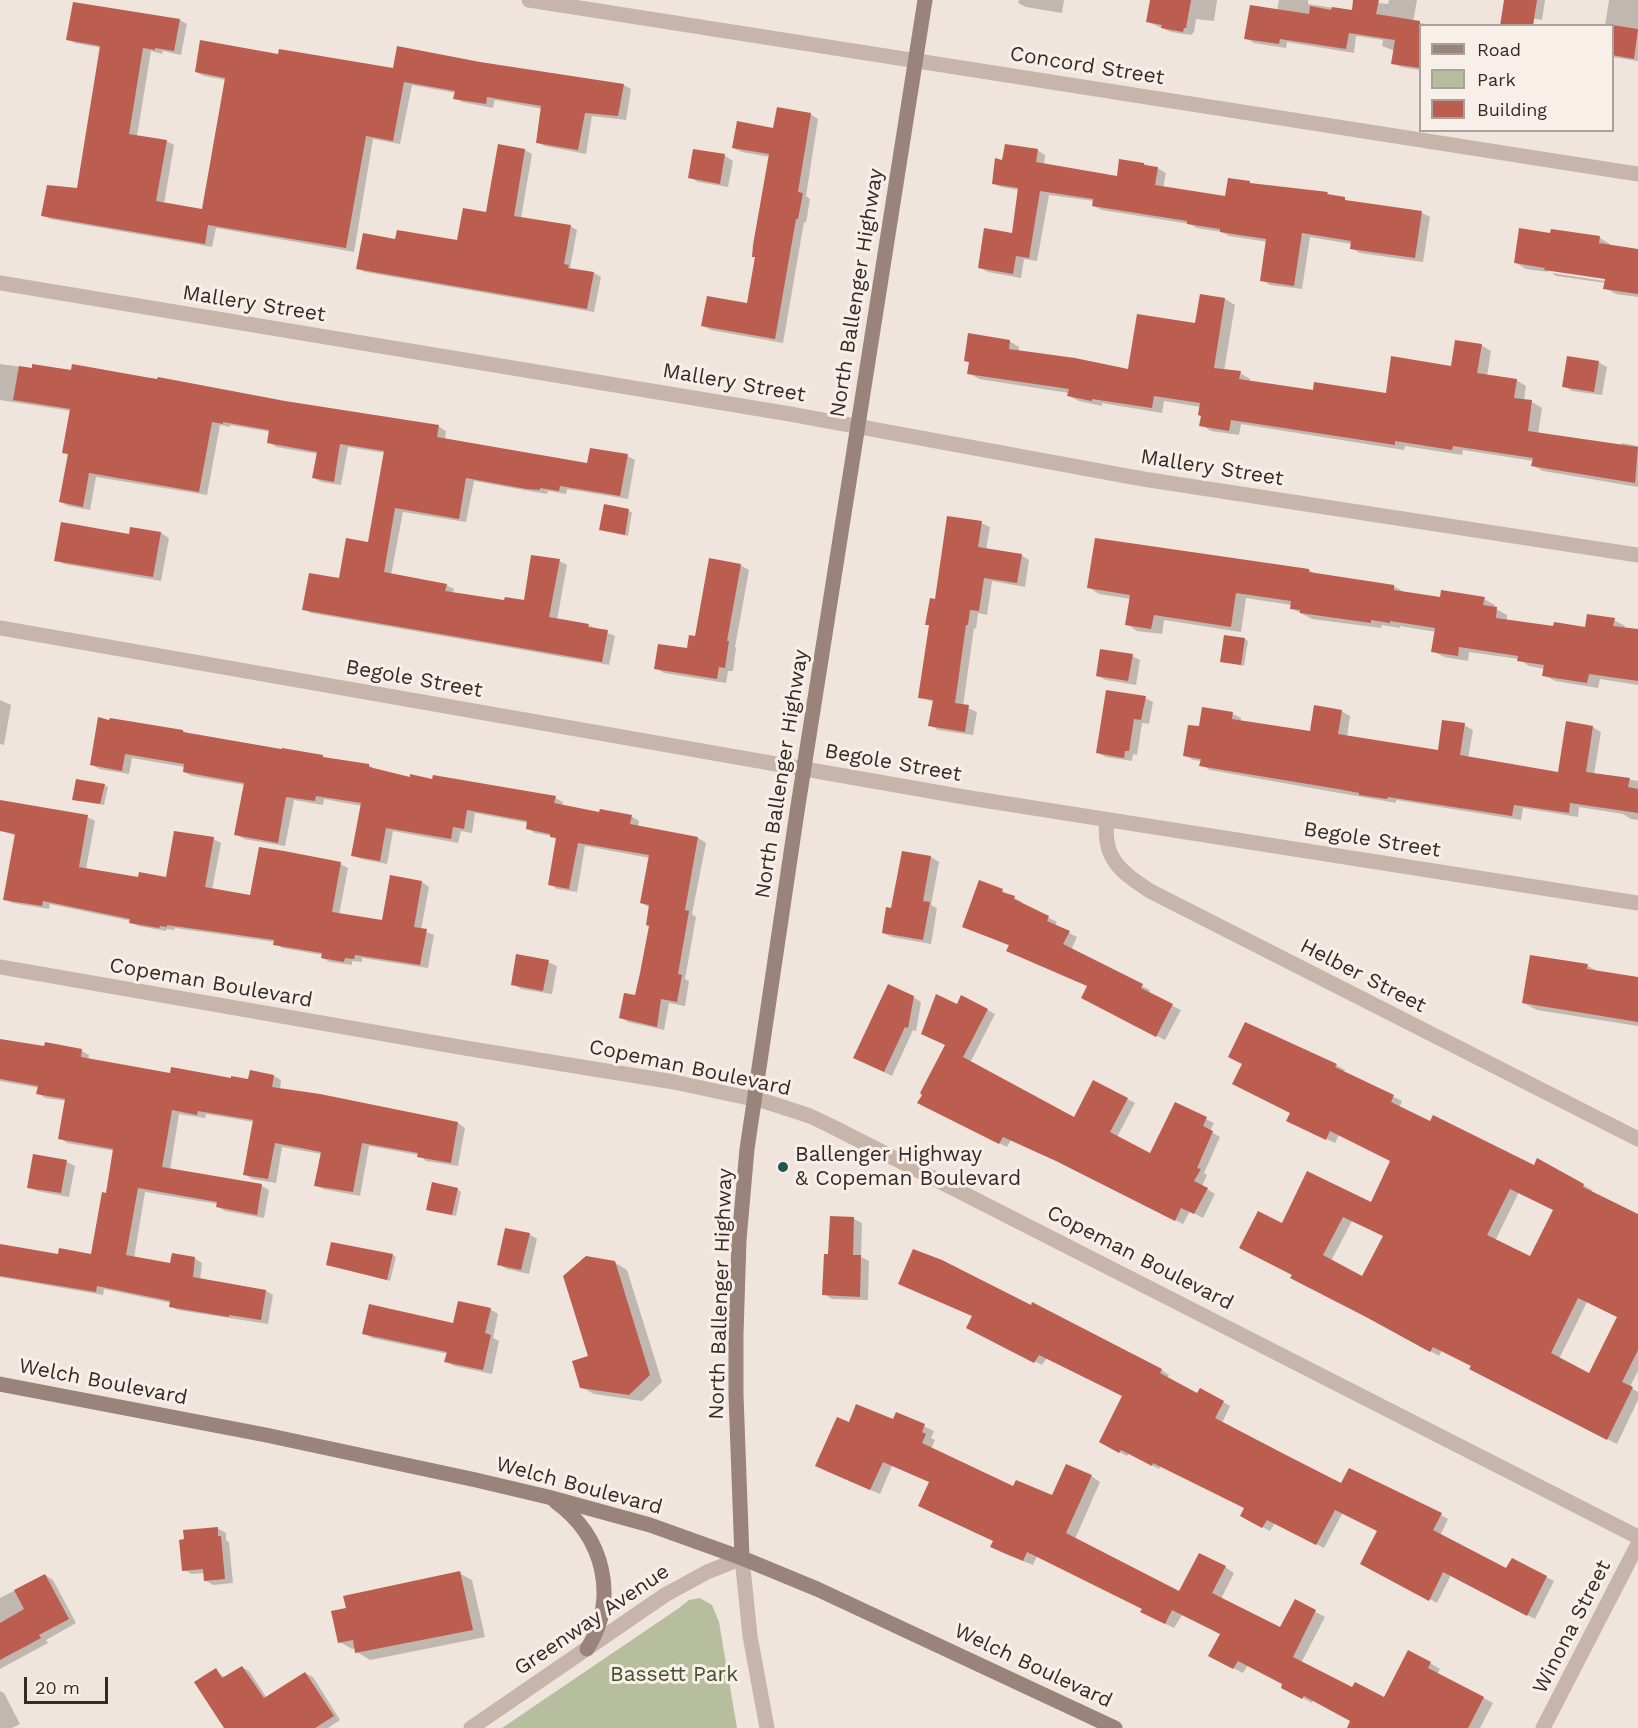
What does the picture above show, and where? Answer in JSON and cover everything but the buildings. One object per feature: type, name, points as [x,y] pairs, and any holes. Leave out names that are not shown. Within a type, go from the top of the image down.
[{"type":"main road","name":"North Ballenger Highway","points":[[742,1558],[736,1395],[742,1193],[804,768],[925,0]]},
{"type":"main road","name":"Welch Boulevard","points":[[0,1384],[255,1433],[548,1497],[650,1526],[742,1558],[853,1605],[1115,1728]]},
{"type":"main road","points":[[548,1497],[567,1510],[576,1520],[589,1540],[601,1568],[605,1590],[603,1611],[587,1649]]},
{"type":"street","name":"Concord Street","points":[[529,0],[1638,174]]},
{"type":"street","name":"Mallery Street","points":[[0,283],[790,414],[1143,479],[1638,555]]},
{"type":"street","name":"Begole Street","points":[[0,628],[970,798],[1638,903]]},
{"type":"street","name":"Helber Street","points":[[1107,820],[1106,840],[1110,854],[1130,877],[1155,894],[1638,1139]]},
{"type":"street","name":"Copeman Boulevard","points":[[0,967],[674,1082],[754,1099],[810,1116],[1638,1537]]},
{"type":"street","name":"Winona Street","points":[[1544,1728],[1638,1544]]},
{"type":"street","name":"Greenway Avenue","points":[[471,1728],[687,1582],[742,1558]]},
{"type":"street","points":[[742,1558],[750,1636],[766,1728]]},
{"type":"green space","name":"Bassett Park","points":[[700,1598],[712,1605],[719,1622],[737,1728],[502,1728],[689,1600]]},
{"type":"place","name":"Ballenger Highway & Copeman Boulevard","points":[[783,1167]]}]
